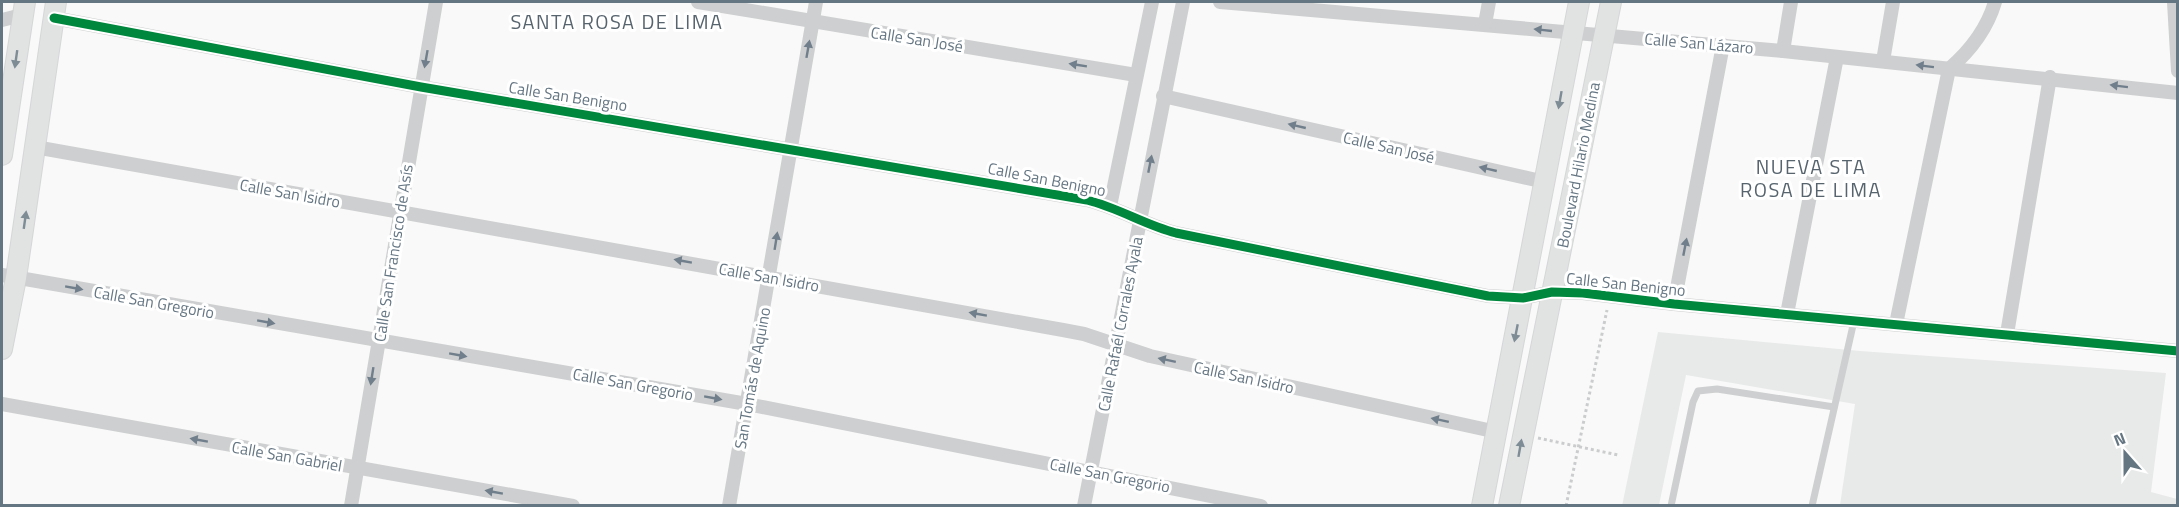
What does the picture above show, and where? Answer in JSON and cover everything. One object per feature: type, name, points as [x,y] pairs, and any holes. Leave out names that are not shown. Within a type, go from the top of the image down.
[{"type":"main road","name":"Boulevard Hilario Medina","points":[[1482,506],[1579,2]]},
{"type":"main road","name":"Boulevard Hilario Medina","points":[[1509,506],[1611,2]]},
{"type":"main road","points":[[2,155],[3,133],[23,8]]},
{"type":"main road","points":[[2,349],[9,277],[35,147],[55,10]]},
{"type":"street","name":"Calle San Francisco de Asís","points":[[351,506],[436,2]]},
{"type":"street","name":"Calle San José","points":[[698,2],[1136,75]]},
{"type":"street","name":"San Tomás de Aquino","points":[[729,506],[816,2]]},
{"type":"street","points":[[1110,206],[1152,2]]},
{"type":"street","name":"Calle Rafaél Corrales Ayala","points":[[1084,506],[1183,2]]},
{"type":"street","name":"Calle San Lázaro","points":[[1220,2],[1384,8],[1485,24],[2049,77],[2178,93]]},
{"type":"street","points":[[1485,24],[1489,2]]},
{"type":"street","points":[[1783,51],[1791,2]]},
{"type":"street","points":[[1883,61],[1893,2]]},
{"type":"street","points":[[1896,324],[1949,69],[1968,53],[1995,2]]},
{"type":"street","points":[[2174,2],[2178,71]]},
{"type":"street","points":[[2,20],[23,8]]},
{"type":"street","name":"Calle San Benigno","points":[[55,10],[421,87],[790,148],[1110,206],[1140,221],[1176,233],[1488,296],[1523,298],[1552,292],[1610,296],[2178,351]]},
{"type":"street","points":[[1674,304],[1723,45]]},
{"type":"street","points":[[1787,314],[1837,57]]},
{"type":"street","points":[[2007,334],[2049,77]]},
{"type":"street","name":"Calle San José","points":[[1163,96],[1545,182]]},
{"type":"street","name":"Calle San Isidro","points":[[35,147],[1084,334],[1115,346],[1497,432]]},
{"type":"street","name":"Calle San Gregorio","points":[[9,277],[747,404],[1261,506]]},
{"type":"street","name":"Calle San Gabriel","points":[[2,404],[573,506]]},
{"type":"lane","points":[[1812,506],[1854,320]]},
{"type":"lane","points":[[1671,506],[1693,402],[1698,391],[1717,389],[1834,407]]},
{"type":"path","points":[[1566,506],[1610,296]]},
{"type":"path","points":[[1522,435],[1618,455]]},
{"type":"shaded area","points":[[1658,332],[1860,351],[2166,373],[2151,492],[2177,499],[2177,505],[1840,505],[1855,404],[1686,375],[1659,505],[1622,506]]},
{"type":"cycle path","points":[[54,18],[421,87],[1087,200],[1176,233],[1488,296],[1523,298],[1552,292],[1583,293],[1674,304],[2178,351]]},
{"type":"district","name":"SANTA ROSA DE LIMA","points":[[617,21]]},
{"type":"district","name":"NUEVA STA ROSA DE LIMA","points":[[1811,178]]}]
